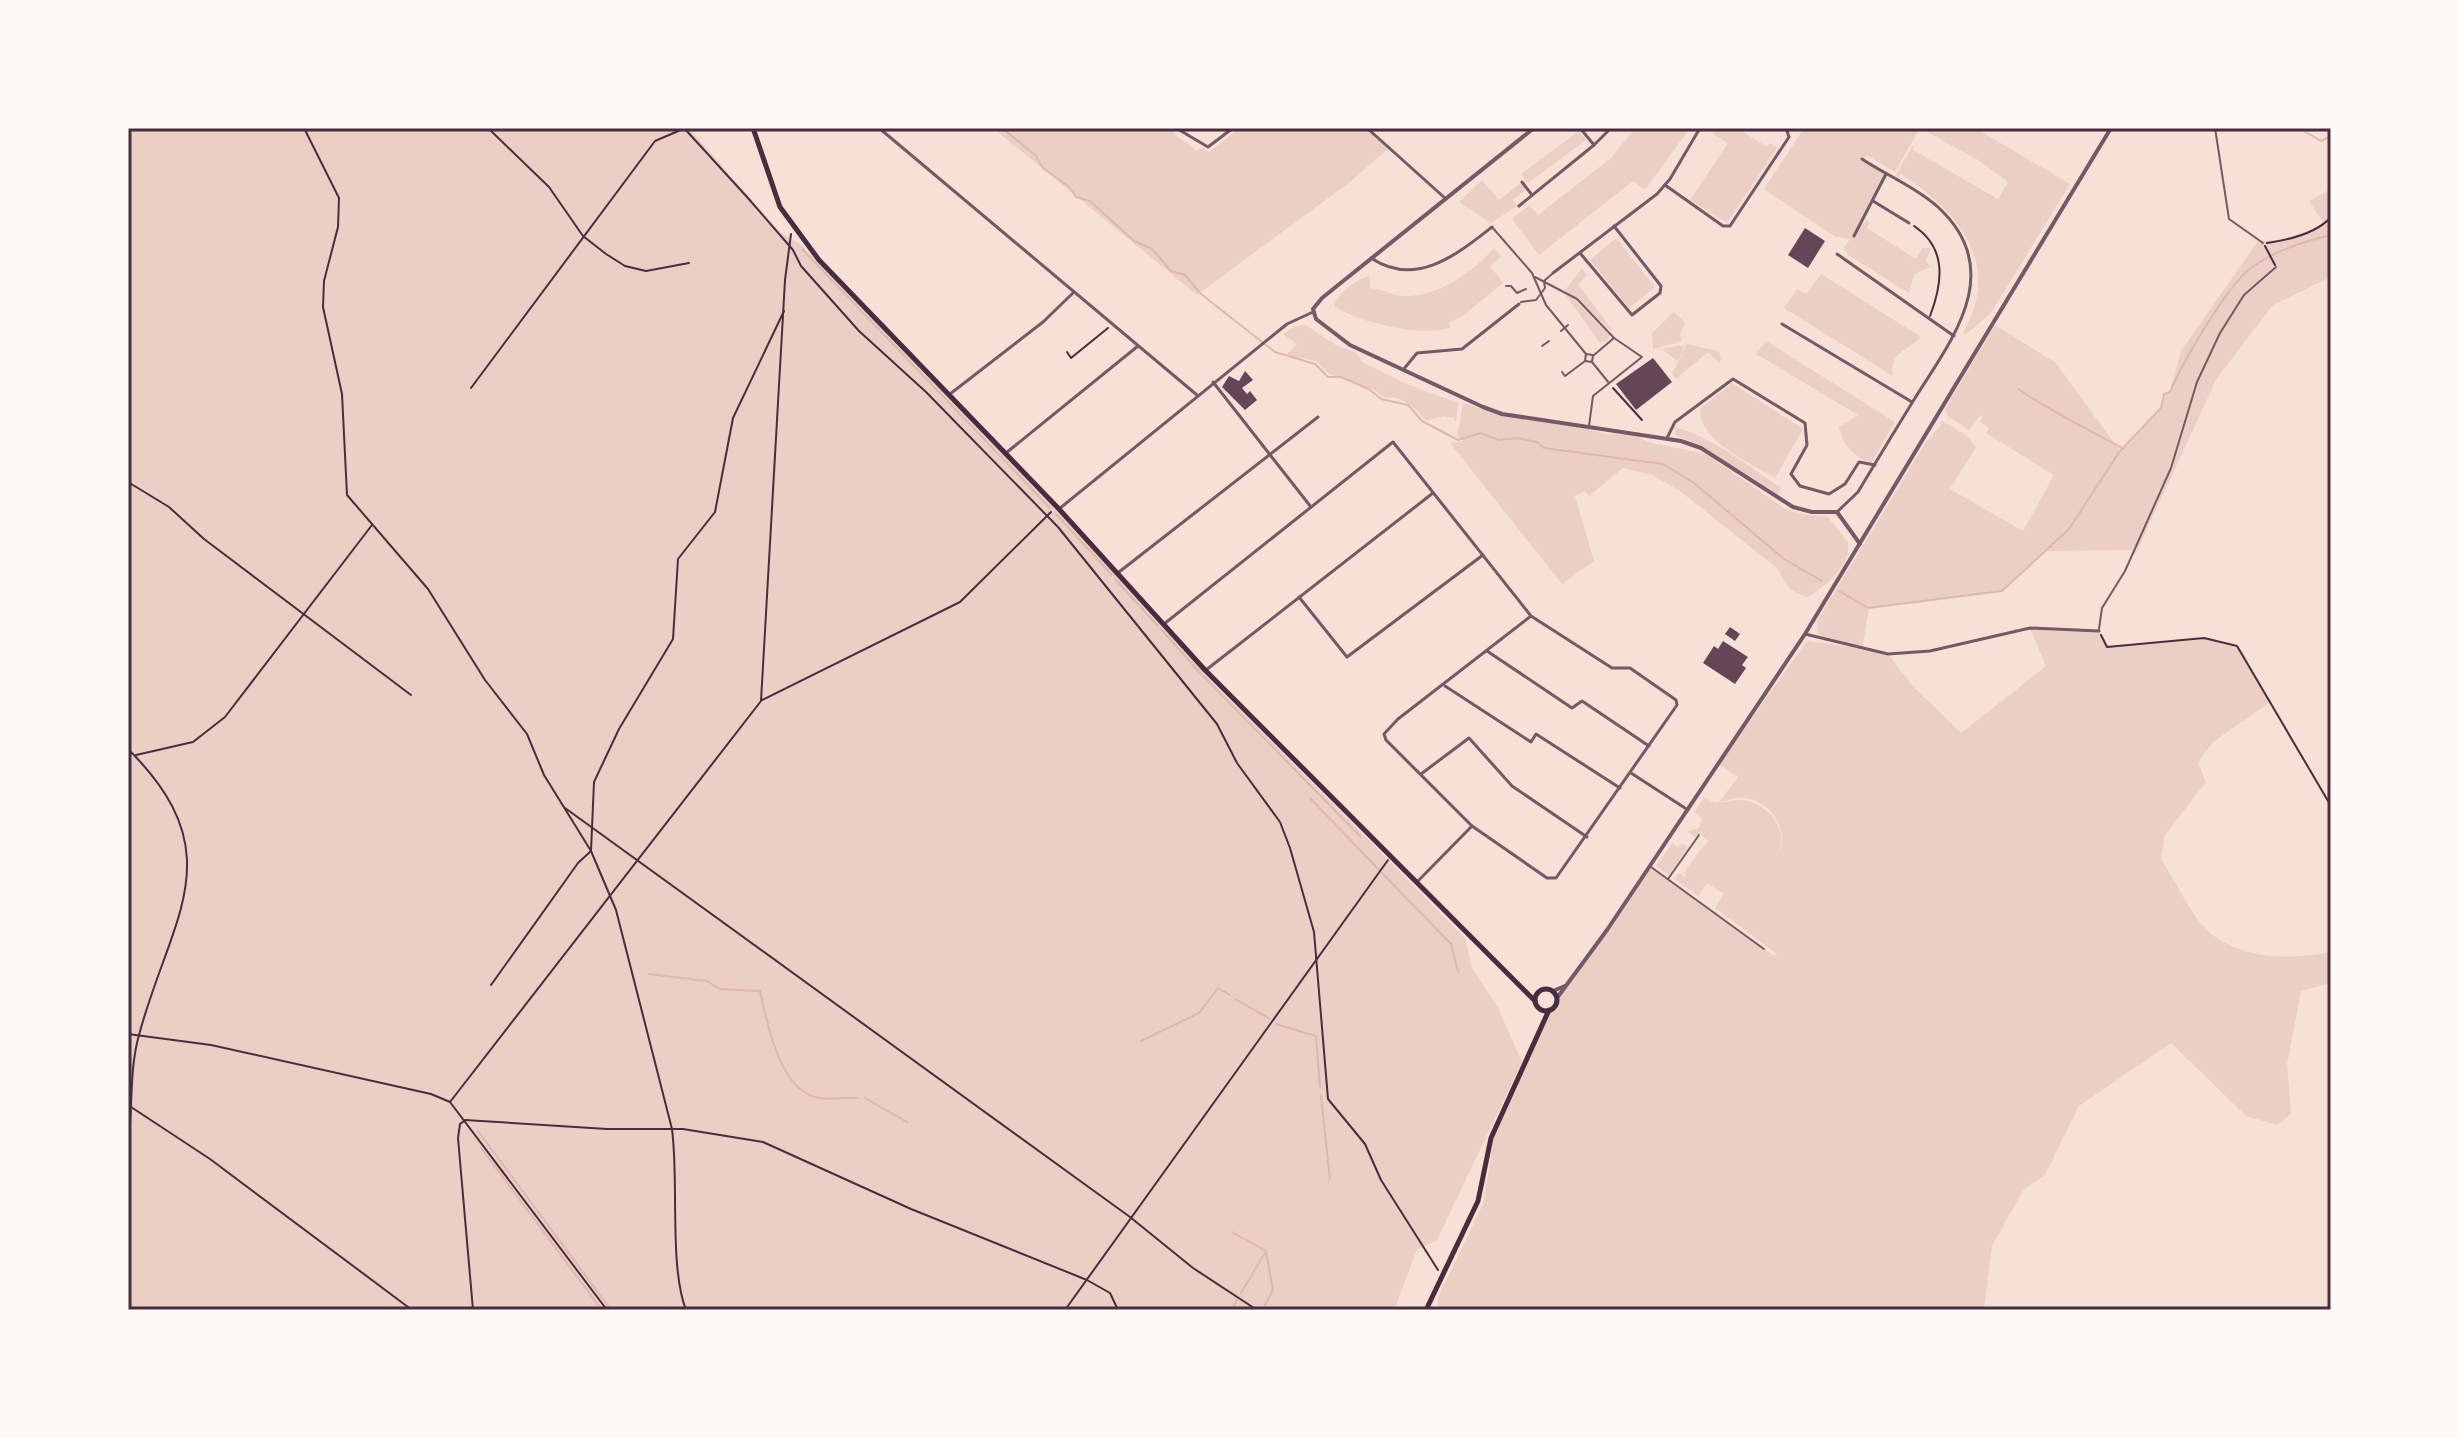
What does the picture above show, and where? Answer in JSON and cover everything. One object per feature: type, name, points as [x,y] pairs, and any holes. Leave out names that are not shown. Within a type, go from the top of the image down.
[{"type":"main road","points":[[753,128],[777,199],[793,229],[1059,509],[1205,670],[1535,1001],[1541,1009],[1543,1024]]},
{"type":"main road","points":[[1516,983],[1538,993]]},
{"type":"main road","points":[[1426,1310],[1478,1201],[1491,1138],[1557,998],[1553,991],[1543,990],[1535,1001]]},
{"type":"main road","points":[[1541,1009],[1549,1010]]},
{"type":"street","points":[[879,128],[1197,395]]},
{"type":"street","points":[[1176,128],[1208,147],[1233,128]]},
{"type":"street","points":[[1367,128],[1446,199]]},
{"type":"street","points":[[1534,128],[1318,301],[1313,312],[1316,319],[1337,338],[1493,411],[1667,438],[1701,448],[1793,507],[1812,512],[1837,512],[1858,492],[1954,336],[1967,308],[1971,287],[1971,267],[1961,238],[1939,208],[1862,159]]},
{"type":"street","points":[[1580,128],[1594,145]]},
{"type":"street","points":[[1519,206],[1611,128]]},
{"type":"street","points":[[1544,281],[1665,185],[1700,128]]},
{"type":"street","points":[[1665,185],[1723,226],[1730,226],[1789,134],[1786,128]]},
{"type":"street","points":[[1557,998],[1650,867],[1805,634],[2111,128]]},
{"type":"street","points":[[2215,128],[2229,219],[2263,243]]},
{"type":"street","points":[[1854,236],[1886,174]]},
{"type":"street","points":[[1522,182],[1532,195]]},
{"type":"street","points":[[1873,201],[1909,223]]},
{"type":"street","points":[[1580,253],[1627,311],[1632,315],[1642,308],[1660,293],[1661,286],[1614,226]]},
{"type":"street","points":[[1371,258],[1392,268],[1421,270],[1451,257],[1492,227],[1534,275],[1577,299],[1614,338],[1642,357],[1593,396],[1589,426]]},
{"type":"street","points":[[1837,254],[1954,336]]},
{"type":"street","points":[[1805,634],[1888,654],[1930,651],[2030,628],[2099,631],[2102,608],[2125,571],[2171,468],[2197,382],[2214,345],[2244,295],[2276,267]]},
{"type":"street","points":[[1534,275],[1540,292],[1563,330],[1586,354],[1593,355]]},
{"type":"street","points":[[1403,370],[1417,353],[1462,349],[1519,304],[1536,300],[1545,288],[1544,281]]},
{"type":"street","points":[[1506,286],[1511,286],[1517,293],[1524,288]]},
{"type":"street","points":[[1533,290],[1540,292]]},
{"type":"street","points":[[950,394],[1043,322],[1074,292]]},
{"type":"street","points":[[1581,315],[1587,310]]},
{"type":"street","points":[[1059,509],[1265,340],[1294,318],[1313,312]]},
{"type":"street","points":[[1782,324],[1913,402]]},
{"type":"street","points":[[1563,330],[1568,325]]},
{"type":"street","points":[[1592,362],[1593,355],[1614,338]]},
{"type":"street","points":[[1542,346],[1549,341]]},
{"type":"street","points":[[1006,453],[1138,346]]},
{"type":"street","points":[[1562,372],[1565,376],[1585,361],[1586,354]]},
{"type":"street","points":[[1585,361],[1592,362],[1609,384]]},
{"type":"street","points":[[1667,438],[1675,422],[1733,379],[1805,423],[1807,445],[1791,474],[1800,486],[1829,494],[1845,484],[1859,462],[1875,465]]},
{"type":"street","points":[[1213,382],[1311,507]]},
{"type":"street","points":[[1118,573],[1318,417]]},
{"type":"street","points":[[1164,624],[1393,442],[1531,616],[1612,668],[1630,668],[1676,700],[1677,705],[1563,874],[1547,878],[1472,826],[1386,740],[1384,734],[1386,729],[1531,616]]},
{"type":"street","points":[[1205,670],[1433,493]]},
{"type":"street","points":[[1837,512],[1860,544]]},
{"type":"street","points":[[1299,597],[1347,657],[1483,555]]},
{"type":"street","points":[[1487,651],[1572,708],[1582,701],[1649,746]]},
{"type":"street","points":[[1444,685],[1531,742],[1536,734],[1620,788]]},
{"type":"street","points":[[1420,775],[1469,738],[1512,786],[1587,837]]},
{"type":"street","points":[[1631,773],[1688,810]]},
{"type":"street","points":[[1417,882],[1472,826]]},
{"type":"street","points":[[1668,880],[1699,835]]},
{"type":"street","points":[[1650,867],[1764,949]]},
{"type":"street","points":[[1553,991],[1570,983]]},
{"type":"path","points":[[304,128],[339,198],[338,227],[324,281],[324,314],[342,394],[347,495],[422,581],[485,680],[527,734],[563,807],[591,851],[611,896],[672,1129],[677,1169],[679,1284],[686,1310]]},
{"type":"path","points":[[488,128],[543,179],[583,236],[625,266],[646,271],[689,263]]},
{"type":"path","points":[[471,388],[655,141],[684,128],[859,331],[926,392],[1047,516],[1124,605],[1170,669],[1217,724],[1237,763],[1280,822],[1314,932],[1328,1099],[1365,1144],[1381,1180],[1438,1271]]},
{"type":"path","points":[[2274,262],[2263,243],[2285,240],[2325,224],[2331,217]]},
{"type":"path","points":[[1909,223],[1928,236],[1939,258],[1940,286],[1929,319]]},
{"type":"path","points":[[761,701],[787,245],[793,229]]},
{"type":"path","points":[[491,985],[578,863],[591,851],[594,782],[619,729],[673,639],[678,559],[715,512],[733,418],[784,310]]},
{"type":"path","points":[[1067,352],[1071,358],[1110,326]]},
{"type":"path","points":[[1609,384],[1642,420]]},
{"type":"path","points":[[128,482],[169,507],[303,615],[411,695]]},
{"type":"path","points":[[450,1102],[761,701],[960,602],[1047,516],[1059,509]]},
{"type":"path","points":[[135,756],[193,742],[225,717],[372,525]]},
{"type":"path","points":[[2099,631],[2107,647],[2204,638],[2237,646],[2331,806]]},
{"type":"path","points":[[128,749],[174,812],[186,837],[189,863],[181,919],[138,1036],[128,1145]]},
{"type":"path","points":[[563,807],[1130,1217],[1193,1268],[1257,1310]]},
{"type":"path","points":[[1065,1310],[1391,856]]},
{"type":"path","points":[[128,1034],[211,1045],[431,1094],[450,1102],[607,1310]]},
{"type":"path","points":[[130,1107],[210,1159],[412,1310]]},
{"type":"path","points":[[473,1310],[458,1138],[460,1124],[465,1120],[672,1129],[763,1142],[911,1209],[1087,1280],[1110,1293],[1118,1310]]},
{"type":"shaded area","points":[[128,128],[689,128],[779,231],[800,244],[1053,505],[1204,672],[1465,938],[1472,968],[1498,1008],[1522,1062],[1437,1240],[1417,1250],[1394,1310],[128,1310]]},
{"type":"shaded area","points":[[993,128],[1172,128],[1174,134],[1197,151],[1201,147],[1209,152],[1240,128],[1366,128],[1389,148],[1350,182],[1197,295]]},
{"type":"shaded area","points":[[1635,128],[1690,128],[1645,190],[1633,181],[1539,255],[1512,219],[1529,205],[1538,215],[1611,158]]},
{"type":"shaded area","points":[[1714,128],[1737,128],[1767,147],[1770,143],[1777,148],[1727,223],[1690,200],[1728,143],[1713,134]]},
{"type":"shaded area","points":[[1804,128],[1919,130],[1895,172],[1866,155],[1864,160],[1886,174],[1854,236],[1866,220],[1870,223],[1867,228],[1916,259],[1922,248],[1931,248],[1926,261],[1930,267],[1914,274],[1909,293],[1848,255],[1844,248],[1850,239],[1836,237],[1764,189]]},
{"type":"shaded area","points":[[1920,128],[1975,128],[2070,184],[1991,313],[1966,334],[1963,333],[1974,307],[1978,284],[1976,262],[1968,241],[1956,222],[1922,189],[1901,174],[1897,179],[1895,177],[1913,145],[1913,150],[1998,199],[2008,182],[1978,160]]},
{"type":"shaded area","points":[[1579,131],[1586,140],[1528,183],[1521,174]]},
{"type":"shaded area","points":[[1482,180],[1499,200],[1522,182],[1527,189],[1513,200],[1517,206],[1491,223],[1459,202]]},
{"type":"shaded area","points":[[2331,189],[2331,277],[2273,305],[2217,378],[2135,555],[2134,550],[2047,551],[2002,591],[1869,608],[1862,649],[1888,654],[1911,684],[1961,733],[2046,666],[2030,628],[2099,631],[2107,647],[2204,638],[2242,650],[2270,702],[2213,742],[2198,763],[2206,782],[2165,835],[2161,859],[2197,918],[2210,933],[2224,942],[2268,956],[2331,952],[2331,983],[2301,991],[2287,1065],[2291,1114],[2277,1125],[2246,1116],[2171,1043],[2079,1106],[2045,1175],[2024,1189],[1992,1246],[1984,1310],[1439,1310],[1438,1297],[1483,1204],[1494,1137],[1548,1016],[1650,867],[1774,956],[1777,954],[1715,908],[1724,894],[1707,883],[1698,896],[1674,879],[1679,873],[1685,877],[1686,869],[1708,841],[1701,835],[1702,831],[1695,837],[1687,831],[1699,828],[1702,818],[1694,813],[1704,797],[1718,803],[1748,801],[1762,807],[1777,824],[1781,840],[1778,855],[1781,846],[1782,836],[1780,827],[1770,811],[1745,798],[1719,802],[1738,777],[1719,764],[1807,641],[1854,647],[1818,634],[1817,621],[1926,442],[1941,425],[1940,420],[1966,435],[1976,447],[1950,489],[2023,531],[2054,475],[1986,433],[1989,428],[1980,422],[1983,417],[1980,415],[1969,430],[1948,416],[1945,409],[1995,325],[2056,363],[2120,451],[2161,408],[2164,394],[2170,391],[2181,351],[2258,241],[2285,240],[2324,224],[2309,201]]},
{"type":"shaded area","points":[[1616,238],[1655,287],[1629,308],[1590,260]]},
{"type":"shaded area","points":[[1494,248],[1501,257],[1490,266],[1503,283],[1461,317],[1449,322],[1450,328],[1423,331],[1390,327],[1359,318],[1334,306],[1348,287],[1370,276],[1370,288],[1394,294],[1409,296],[1433,291],[1467,273]]},
{"type":"shaded area","points":[[1582,268],[1587,275],[1578,284],[1615,334],[1565,290]]},
{"type":"shaded area","points":[[1821,274],[1921,337],[1897,356],[1893,376],[1784,308],[1797,289],[1806,294]]},
{"type":"shaded area","points":[[1565,294],[1575,300],[1609,335],[1607,341],[1600,343]]},
{"type":"shaded area","points":[[1674,312],[1686,323],[1680,334],[1682,341],[1653,349],[1652,333]]},
{"type":"shaded area","points":[[1306,325],[1337,346],[1357,353],[1362,362],[1406,384],[1458,403],[1456,423],[1454,418],[1443,416],[1427,421],[1397,398],[1385,398],[1366,386],[1329,374],[1315,361],[1287,354],[1297,344],[1283,334],[1295,326]]},
{"type":"shaded area","points":[[1766,341],[1895,422],[1871,463],[1850,449],[1839,427],[1858,415],[1756,354]]},
{"type":"shaded area","points":[[1686,344],[1719,351],[1721,360],[1719,363],[1708,352],[1676,379],[1672,373]]},
{"type":"shaded area","points":[[1683,345],[1683,353],[1677,361],[1662,349]]},
{"type":"shaded area","points":[[1732,383],[1803,429],[1775,478],[1728,450],[1702,421],[1700,409]]},
{"type":"shaded area","points":[[1463,403],[1503,415],[1582,427],[1604,434],[1636,435],[1648,442],[1706,454],[1784,508],[1804,515],[1827,516],[1848,542],[1846,559],[1822,587],[1807,597],[1796,593],[1778,569],[1680,491],[1652,475],[1623,468],[1589,496],[1585,491],[1575,496],[1594,561],[1562,584],[1450,443],[1463,441],[1457,436]]},
{"type":"shaded area","points":[[1676,427],[1730,453],[1781,488],[1778,494],[1698,444],[1675,435]]},
{"type":"shaded area","points":[[1672,843],[1678,848],[1682,843],[1688,847],[1669,875],[1656,866]]},
{"type":"building","points":[[1805,228],[1825,241],[1808,268],[1788,255]]},
{"type":"building","points":[[1653,358],[1672,382],[1636,410],[1616,384]]},
{"type":"building","points":[[1245,371],[1253,380],[1242,388],[1247,394],[1250,391],[1257,400],[1245,410],[1222,387],[1229,376],[1239,381]]},
{"type":"building","points":[[1730,627],[1740,634],[1735,641],[1725,634]]},
{"type":"building","points":[[1723,641],[1748,657],[1742,665],[1746,668],[1735,684],[1703,663],[1714,646],[1718,649]]},
{"type":"waterway","points":[[1002,128],[1035,155],[1043,168],[1069,187],[1076,197],[1090,201],[1134,241],[1152,249],[1171,271],[1185,275],[1201,294],[1275,352],[1315,364],[1328,377],[1341,377],[1369,389],[1381,399],[1408,405],[1422,421],[1458,440],[1480,433],[1499,440],[1517,438],[1537,442],[1544,448],[1663,464],[1694,483],[1784,559],[1822,581]]},
{"type":"waterway","points":[[2299,128],[2321,141],[2331,136]]},
{"type":"waterway","points":[[1839,591],[1868,608],[2002,591],[2069,529],[2120,451],[2161,408],[2164,394],[2170,392],[2206,326],[2241,278],[2279,251],[2331,235]]},
{"type":"waterway","points":[[802,249],[1050,508]]},
{"type":"waterway","points":[[2018,389],[2122,448]]},
{"type":"waterway","points":[[1056,514],[1112,575]]},
{"type":"waterway","points":[[1115,579],[1157,625]]},
{"type":"waterway","points":[[1161,629],[1201,674]]},
{"type":"waterway","points":[[1203,676],[1360,836]]},
{"type":"waterway","points":[[1310,798],[1379,870]]},
{"type":"waterway","points":[[1381,872],[1451,944],[1458,972]]},
{"type":"waterway","points":[[649,974],[707,981],[720,989],[760,991],[771,1037],[794,1083],[806,1093],[819,1098],[857,1098]]},
{"type":"waterway","points":[[1141,1041],[1199,1013],[1218,988],[1230,995]]},
{"type":"waterway","points":[[1235,999],[1270,1019]]},
{"type":"waterway","points":[[1276,1024],[1316,1036],[1320,1087]]},
{"type":"waterway","points":[[1321,1096],[1330,1180]]},
{"type":"waterway","points":[[865,1098],[907,1122]]},
{"type":"waterway","points":[[478,1131],[611,1310]]},
{"type":"waterway","points":[[481,1148],[602,1310]]},
{"type":"waterway","points":[[1232,1232],[1266,1251],[1273,1290],[1263,1309]]},
{"type":"waterway","points":[[1241,1293],[1265,1253]]},
{"type":"waterway","points":[[1231,1310],[1237,1300]]}]
